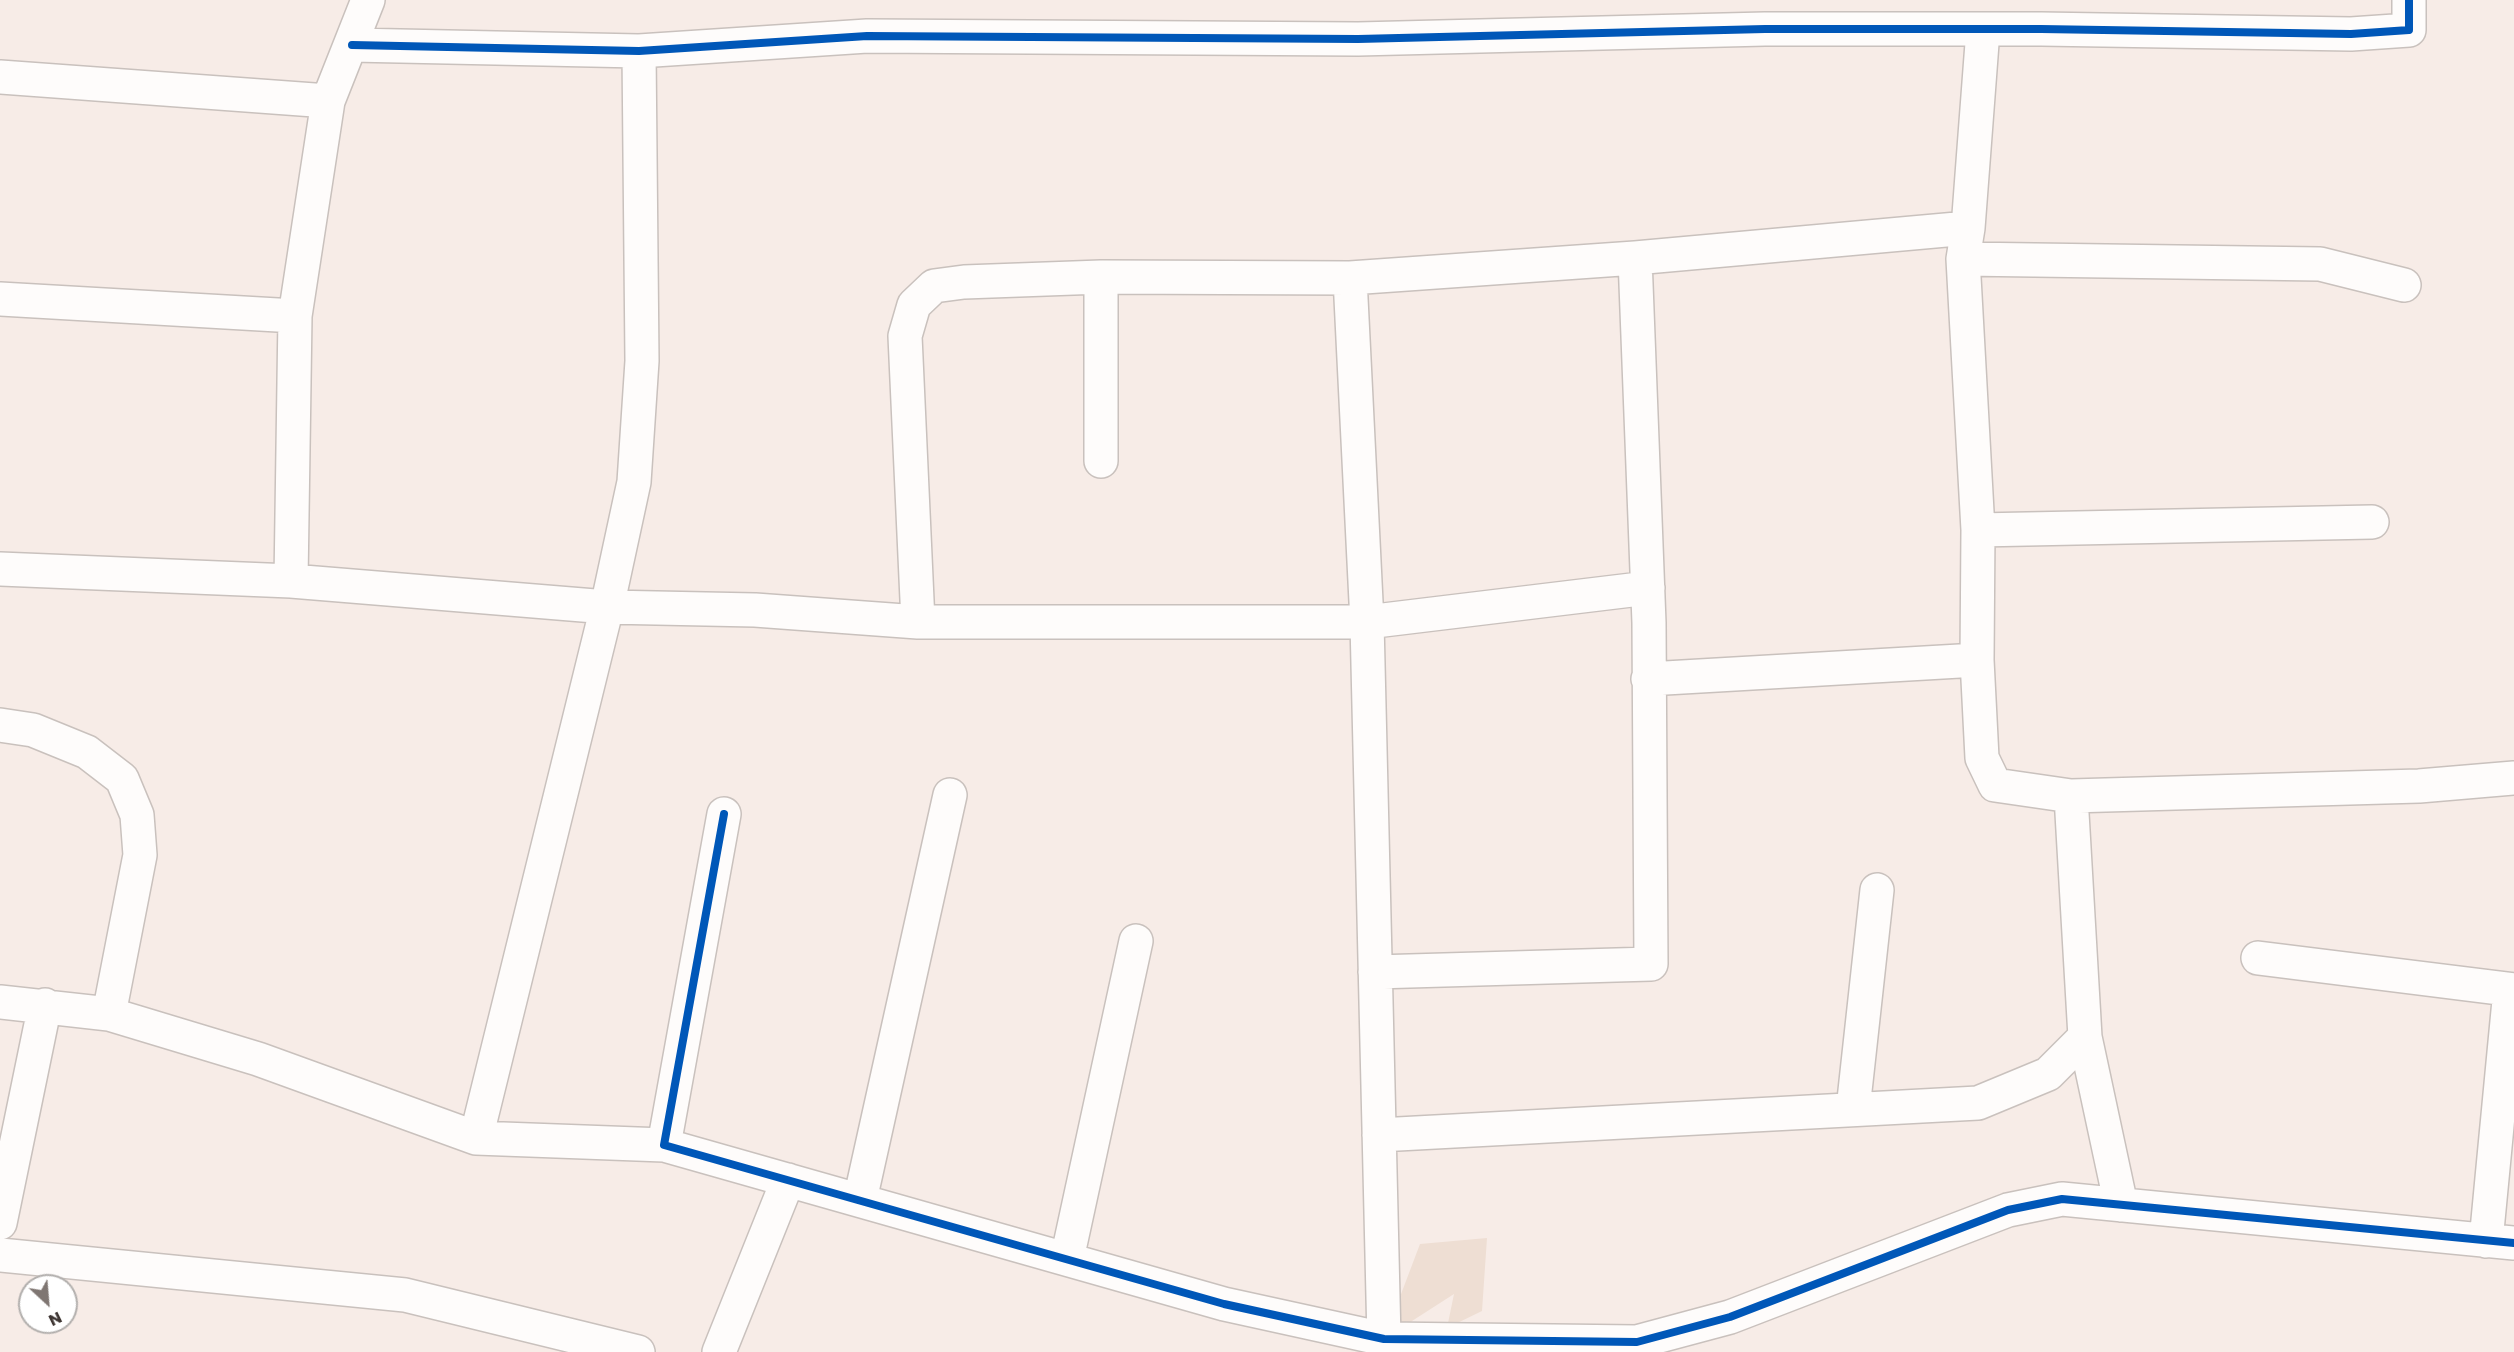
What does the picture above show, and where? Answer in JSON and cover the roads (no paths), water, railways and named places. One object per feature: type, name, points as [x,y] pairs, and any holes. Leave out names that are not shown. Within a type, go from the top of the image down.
[{"type":"street","points":[[291,581],[295,316],[328,101],[368,0]]},
{"type":"street","points":[[352,45],[639,51],[867,36],[1358,39],[1766,15],[1983,30],[2351,34],[2409,30],[2409,0]]},
{"type":"street","points":[[1983,30],[1965,244],[1978,530],[1977,660],[1982,758],[1995,785],[2072,796],[2419,786],[2514,778]]},
{"type":"street","points":[[476,1138],[607,607],[634,482],[642,361],[639,51]]},
{"type":"street","points":[[0,77],[328,101]]},
{"type":"street","points":[[918,622],[905,336],[914,305],[934,286],[964,282],[1101,277],[1350,278],[1635,258],[1965,244],[2320,264],[2404,285]]},
{"type":"street","points":[[1375,972],[1651,964],[1648,588],[1635,258]]},
{"type":"street","points":[[1101,277],[1101,461]]},
{"type":"street","points":[[1350,278],[1367,622],[1384,1339]]},
{"type":"street","points":[[0,299],[295,316]]},
{"type":"street","points":[[1978,530],[2372,522]]},
{"type":"street","points":[[0,569],[291,581],[607,607],[755,610],[918,622],[1367,622],[1648,588]]},
{"type":"street","points":[[1648,679],[1977,660]]},
{"type":"street","points":[[0,725],[33,730],[87,752],[122,779],[137,815],[140,855],[109,1014]]},
{"type":"street","points":[[860,1200],[950,795]]},
{"type":"street","points":[[2072,796],[2085,1037],[2121,1205]]},
{"type":"street","points":[[664,1145],[724,814]]},
{"type":"street","points":[[1853,1109],[1877,890]]},
{"type":"street","points":[[1066,1259],[1136,941]]},
{"type":"street","points":[[0,1002],[45,1005],[109,1014],[258,1059],[476,1138],[664,1145],[1224,1304],[1384,1339],[1637,1342],[1730,1317],[2008,1210],[2062,1199],[2500,1242],[2512,990],[2258,958]]},
{"type":"street","points":[[0,1223],[45,1005]]},
{"type":"street","points":[[1379,1135],[1978,1102],[2048,1074],[2085,1037]]},
{"type":"street","points":[[718,1352],[788,1180]]},
{"type":"street","points":[[0,1255],[405,1295],[638,1352]]}]
